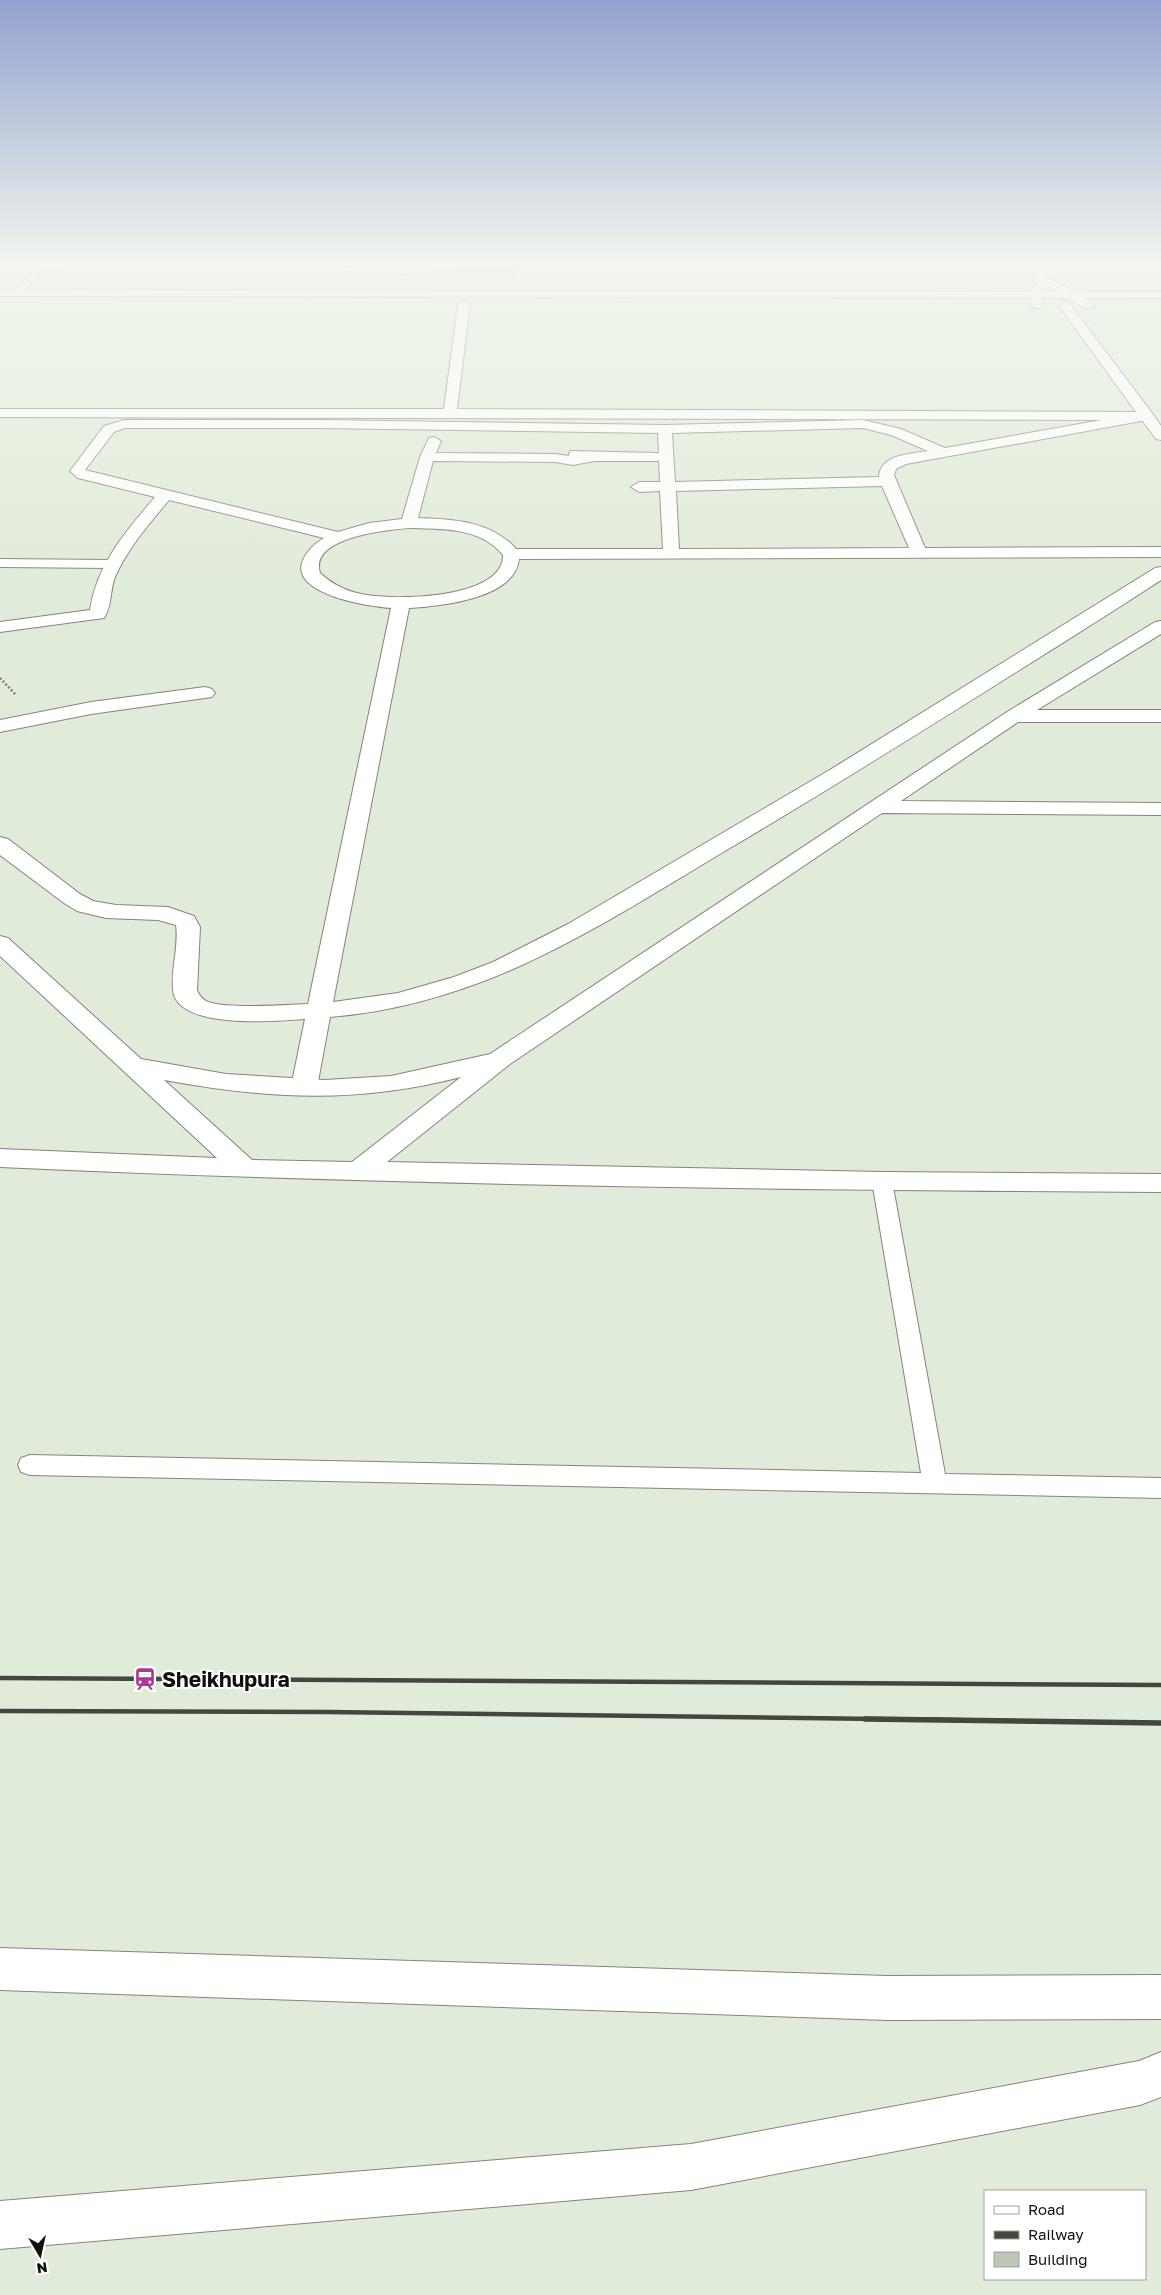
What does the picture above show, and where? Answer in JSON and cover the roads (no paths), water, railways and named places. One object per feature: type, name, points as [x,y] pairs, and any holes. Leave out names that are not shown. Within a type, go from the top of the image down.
[{"type":"main road","points":[[410,524],[427,457],[440,426],[450,414],[455,371]]},
{"type":"main road","points":[[1117,371],[1161,436]]},
{"type":"main road","points":[[0,413],[1147,416]]},
{"type":"main road","points":[[919,553],[888,482],[886,470],[888,466],[906,460],[1147,416]]},
{"type":"main road","points":[[340,537],[83,475],[77,471],[109,428],[114,425],[317,424],[665,429],[863,424],[896,432],[943,453]]},
{"type":"main road","points":[[665,429],[670,554]]},
{"type":"main road","points":[[427,457],[555,458],[579,461],[594,457],[665,457]]},
{"type":"main road","points":[[639,488],[888,482]]},
{"type":"main road","points":[[0,627],[98,614],[103,581],[111,564],[166,494]]},
{"type":"main road","points":[[410,524],[453,526],[472,530],[501,543],[511,554],[510,569],[502,578],[488,587],[449,599],[401,603],[377,602],[346,595],[322,585],[313,577],[309,568],[312,558],[318,549],[340,537],[366,529],[410,524]]},
{"type":"main road","points":[[511,554],[1161,552]]},
{"type":"main road","points":[[0,844],[46,877],[74,902],[106,912],[165,914],[179,916],[186,921],[188,926],[185,991],[188,998],[195,1005],[220,1011],[319,1010],[379,1004],[424,994],[480,975],[586,925],[859,764],[1161,572]]},
{"type":"main road","points":[[304,1087],[401,603]]},
{"type":"main road","points":[[361,1169],[501,1058],[1014,716],[1161,626]]},
{"type":"main road","points":[[0,726],[91,708],[204,693]]},
{"type":"main road","points":[[1014,716],[1161,716]]},
{"type":"main road","points":[[879,807],[1161,808]]},
{"type":"main road","points":[[0,943],[244,1169]]},
{"type":"main road","points":[[129,1064],[221,1082],[304,1087],[390,1084],[445,1074],[501,1058]]},
{"type":"main road","points":[[0,1158],[244,1169],[361,1169],[882,1181],[1161,1182]]},
{"type":"main road","points":[[0,1969],[886,1998],[1161,1997]]},
{"type":"main road","points":[[0,2225],[691,2167],[1140,2083],[1161,2074]]},
{"type":"lane","points":[[0,563],[111,564]]},
{"type":"lane","points":[[882,1181],[935,1484]]},
{"type":"lane","points":[[30,1465],[1161,1488]]},
{"type":"railway","points":[[0,1678],[1161,1685]]},
{"type":"railway","points":[[0,1711],[327,1712],[960,1720]]},
{"type":"railway","points":[[865,1719],[1161,1723]]},
{"type":"place","name":"Sheikhupura","points":[[145,1679]]}]
